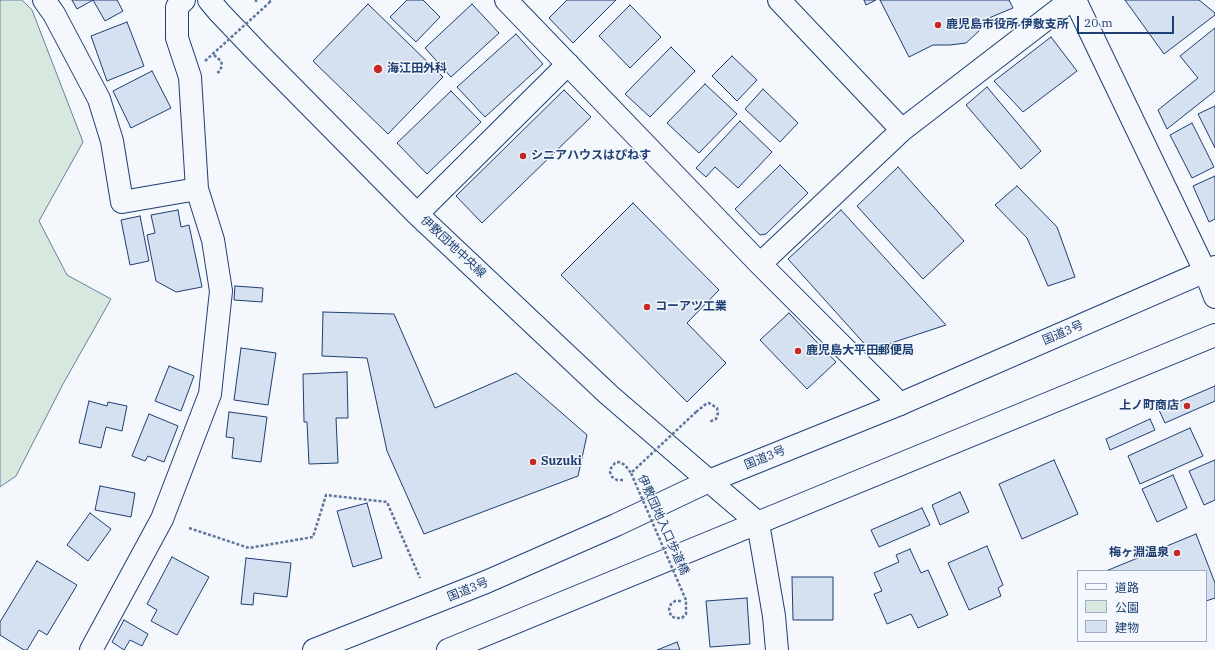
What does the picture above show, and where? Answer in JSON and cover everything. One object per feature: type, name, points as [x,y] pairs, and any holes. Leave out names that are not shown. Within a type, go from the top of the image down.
[{"type":"main road","points":[[44,0],[54,14],[99,99],[112,141],[122,202],[198,189]]},
{"type":"main road","points":[[91,650],[162,519],[210,394],[222,292],[214,240],[198,189],[190,77],[177,38],[177,7],[184,0]]},
{"type":"main road","name":"伊敷団地中央線","points":[[209,0],[259,54],[417,214],[610,395],[758,523]]},
{"type":"main road","points":[[506,0],[760,264],[900,404]]},
{"type":"main road","points":[[779,0],[902,130]]},
{"type":"main road","points":[[760,264],[902,130],[1071,0]]},
{"type":"main road","points":[[1076,0],[1210,269],[1215,298]]},
{"type":"main road","points":[[417,214],[568,64]]},
{"type":"main road","name":"国道3号","points":[[314,650],[431,605],[493,579],[616,525],[709,481],[900,404],[1210,269]]},
{"type":"main road","points":[[448,650],[1215,335]]},
{"type":"main road","points":[[758,523],[774,616],[777,650]]},
{"type":"path","points":[[205,61],[270,2]]},
{"type":"path","name":"伊敷団地入口歩道橋","points":[[681,601],[674,601],[669,609],[671,616],[675,618],[682,618],[686,614],[686,600],[631,474],[696,412],[709,403],[717,408],[718,413],[716,419],[709,422]]},
{"type":"path","points":[[623,480],[617,480],[612,477],[610,472],[615,463],[619,462],[625,465],[631,474]]},
{"type":"path","points":[[162,519],[249,548],[313,537],[326,495],[387,502],[431,605]]},
{"type":"green space","points":[[0,0],[22,0],[32,10],[83,142],[39,221],[67,275],[111,299],[63,384],[16,476],[0,487]]},
{"type":"building","points":[[72,0],[93,0],[77,9]]},
{"type":"building","points":[[93,0],[117,0],[123,11],[105,21]]},
{"type":"building","points":[[407,0],[423,0],[440,17],[416,42],[390,17]]},
{"type":"building","points":[[567,0],[616,0],[573,43],[549,18]]},
{"type":"building","points":[[864,0],[876,0],[866,5]]},
{"type":"building","name":"鹿児島市役所 伊敷支所","points":[[880,0],[1009,0],[1013,8],[989,18],[978,32],[966,43],[933,45],[909,57]]},
{"type":"building","points":[[1125,0],[1199,0],[1215,13],[1215,15],[1164,54]]},
{"type":"building","name":"海江田外科","points":[[368,4],[443,77],[388,134],[313,61]]},
{"type":"building","points":[[472,4],[499,33],[451,77],[425,48]]},
{"type":"building","points":[[630,5],[661,37],[630,68],[599,36]]},
{"type":"building","points":[[127,22],[144,66],[107,81],[91,36]]},
{"type":"building","points":[[1215,28],[1215,91],[1167,129],[1158,110],[1198,78],[1180,56]]},
{"type":"building","points":[[516,34],[543,64],[485,117],[457,87]]},
{"type":"building","points":[[1051,37],[1077,71],[1023,112],[994,81]]},
{"type":"building","points":[[671,47],[695,71],[650,117],[625,94]]},
{"type":"building","points":[[732,56],[757,80],[737,101],[712,76]]},
{"type":"building","points":[[152,71],[171,108],[131,128],[113,91]]},
{"type":"building","points":[[705,84],[737,114],[699,153],[667,123]]},
{"type":"building","points":[[987,87],[1041,151],[1021,169],[966,105]]},
{"type":"building","points":[[763,89],[798,123],[780,142],[745,109]]},
{"type":"building","name":"シニアハウスはぴねす","points":[[564,90],[591,117],[482,223],[456,196]]},
{"type":"building","points":[[451,91],[481,122],[427,174],[397,143]]},
{"type":"building","points":[[1215,106],[1215,148],[1198,114]]},
{"type":"building","points":[[740,121],[772,152],[738,188],[715,167],[706,177],[696,168]]},
{"type":"building","points":[[1192,123],[1214,167],[1192,178],[1170,135]]},
{"type":"building","points":[[780,165],[808,193],[766,234],[760,235],[735,209]]},
{"type":"building","points":[[898,167],[964,241],[923,279],[857,206]]},
{"type":"building","points":[[1215,176],[1215,219],[1209,222],[1193,186]]},
{"type":"building","points":[[1017,186],[1057,227],[1075,277],[1048,286],[1027,238],[995,205]]},
{"type":"building","name":"コーアツ工業","points":[[633,203],[719,290],[687,323],[726,363],[687,402],[561,275]]},
{"type":"building","points":[[178,210],[181,227],[189,225],[202,287],[176,292],[156,281],[147,235],[155,233],[151,215]]},
{"type":"building","points":[[841,210],[946,325],[870,350],[788,259]]},
{"type":"building","points":[[140,216],[149,261],[130,265],[121,220]]},
{"type":"building","points":[[235,286],[263,288],[262,302],[234,300]]},
{"type":"building","points":[[323,312],[394,314],[435,408],[516,373],[587,435],[578,476],[424,534],[387,451],[367,358],[322,356]]},
{"type":"building","name":"鹿児島大平田郵便局","points":[[789,313],[836,362],[807,389],[760,340]]},
{"type":"building","points":[[241,348],[276,353],[268,405],[234,400]]},
{"type":"building","points":[[169,366],[194,376],[181,411],[155,401]]},
{"type":"building","points":[[347,372],[348,418],[336,418],[338,463],[309,464],[307,422],[304,422],[303,374]]},
{"type":"building","name":"上ノ町商店","points":[[1215,386],[1215,401],[1165,423],[1159,410]]},
{"type":"building","points":[[89,401],[107,406],[108,402],[127,406],[122,431],[106,427],[101,448],[79,443]]},
{"type":"building","points":[[229,412],[267,417],[261,462],[232,458],[234,438],[226,437]]},
{"type":"building","points":[[149,414],[178,426],[164,462],[148,456],[145,461],[132,456]]},
{"type":"building","points":[[1150,419],[1155,430],[1110,450],[1106,439]]},
{"type":"building","points":[[1190,428],[1203,456],[1140,484],[1128,456]]},
{"type":"building","points":[[1054,460],[1078,514],[1022,539],[999,484]]},
{"type":"building","points":[[1215,460],[1215,500],[1204,505],[1189,471]]},
{"type":"building","points":[[1173,475],[1187,508],[1157,522],[1142,489]]},
{"type":"building","points":[[100,486],[135,493],[131,517],[95,510]]},
{"type":"building","points":[[960,492],[969,512],[940,525],[932,505]]},
{"type":"building","points":[[367,503],[382,558],[353,567],[337,511]]},
{"type":"building","points":[[922,508],[930,525],[879,547],[871,530]]},
{"type":"building","points":[[90,513],[111,529],[88,561],[67,545]]},
{"type":"building","name":"梅ヶ淵温泉","points":[[1196,534],[1215,583],[1215,598],[1207,601],[1207,570],[1108,570]]},
{"type":"building","points":[[987,546],[1003,585],[998,588],[1001,596],[969,610],[948,563]]},
{"type":"building","points":[[910,549],[921,573],[928,570],[948,615],[918,628],[911,614],[887,624],[874,594],[882,591],[874,573],[899,562],[896,555]]},
{"type":"building","points":[[172,557],[209,577],[177,635],[151,621],[157,610],[147,604]]},
{"type":"building","points":[[246,558],[291,563],[287,597],[254,593],[253,605],[241,604]]},
{"type":"building","points":[[37,561],[77,585],[47,635],[39,630],[27,650],[24,650],[0,635],[0,622]]},
{"type":"building","points":[[792,577],[833,577],[833,620],[793,620]]},
{"type":"building","points":[[747,598],[750,644],[710,647],[706,601]]},
{"type":"building","points":[[124,620],[148,634],[142,646],[130,640],[124,650],[112,642]]},
{"type":"building","points":[[677,642],[680,650],[657,650]]},
{"type":"place","name":"鹿児島市役所 伊敷支所","points":[[938,25]]},
{"type":"place","name":"海江田外科","points":[[378,69]]},
{"type":"place","name":"シニアハウスはぴねす","points":[[523,156]]},
{"type":"place","name":"コーアツ工業","points":[[647,307]]},
{"type":"place","name":"鹿児島大平田郵便局","points":[[798,351]]},
{"type":"place","name":"上ノ町商店","points":[[1187,406]]},
{"type":"place","name":"Suzuki","points":[[533,462]]},
{"type":"place","name":"梅ヶ淵温泉","points":[[1177,553]]}]
